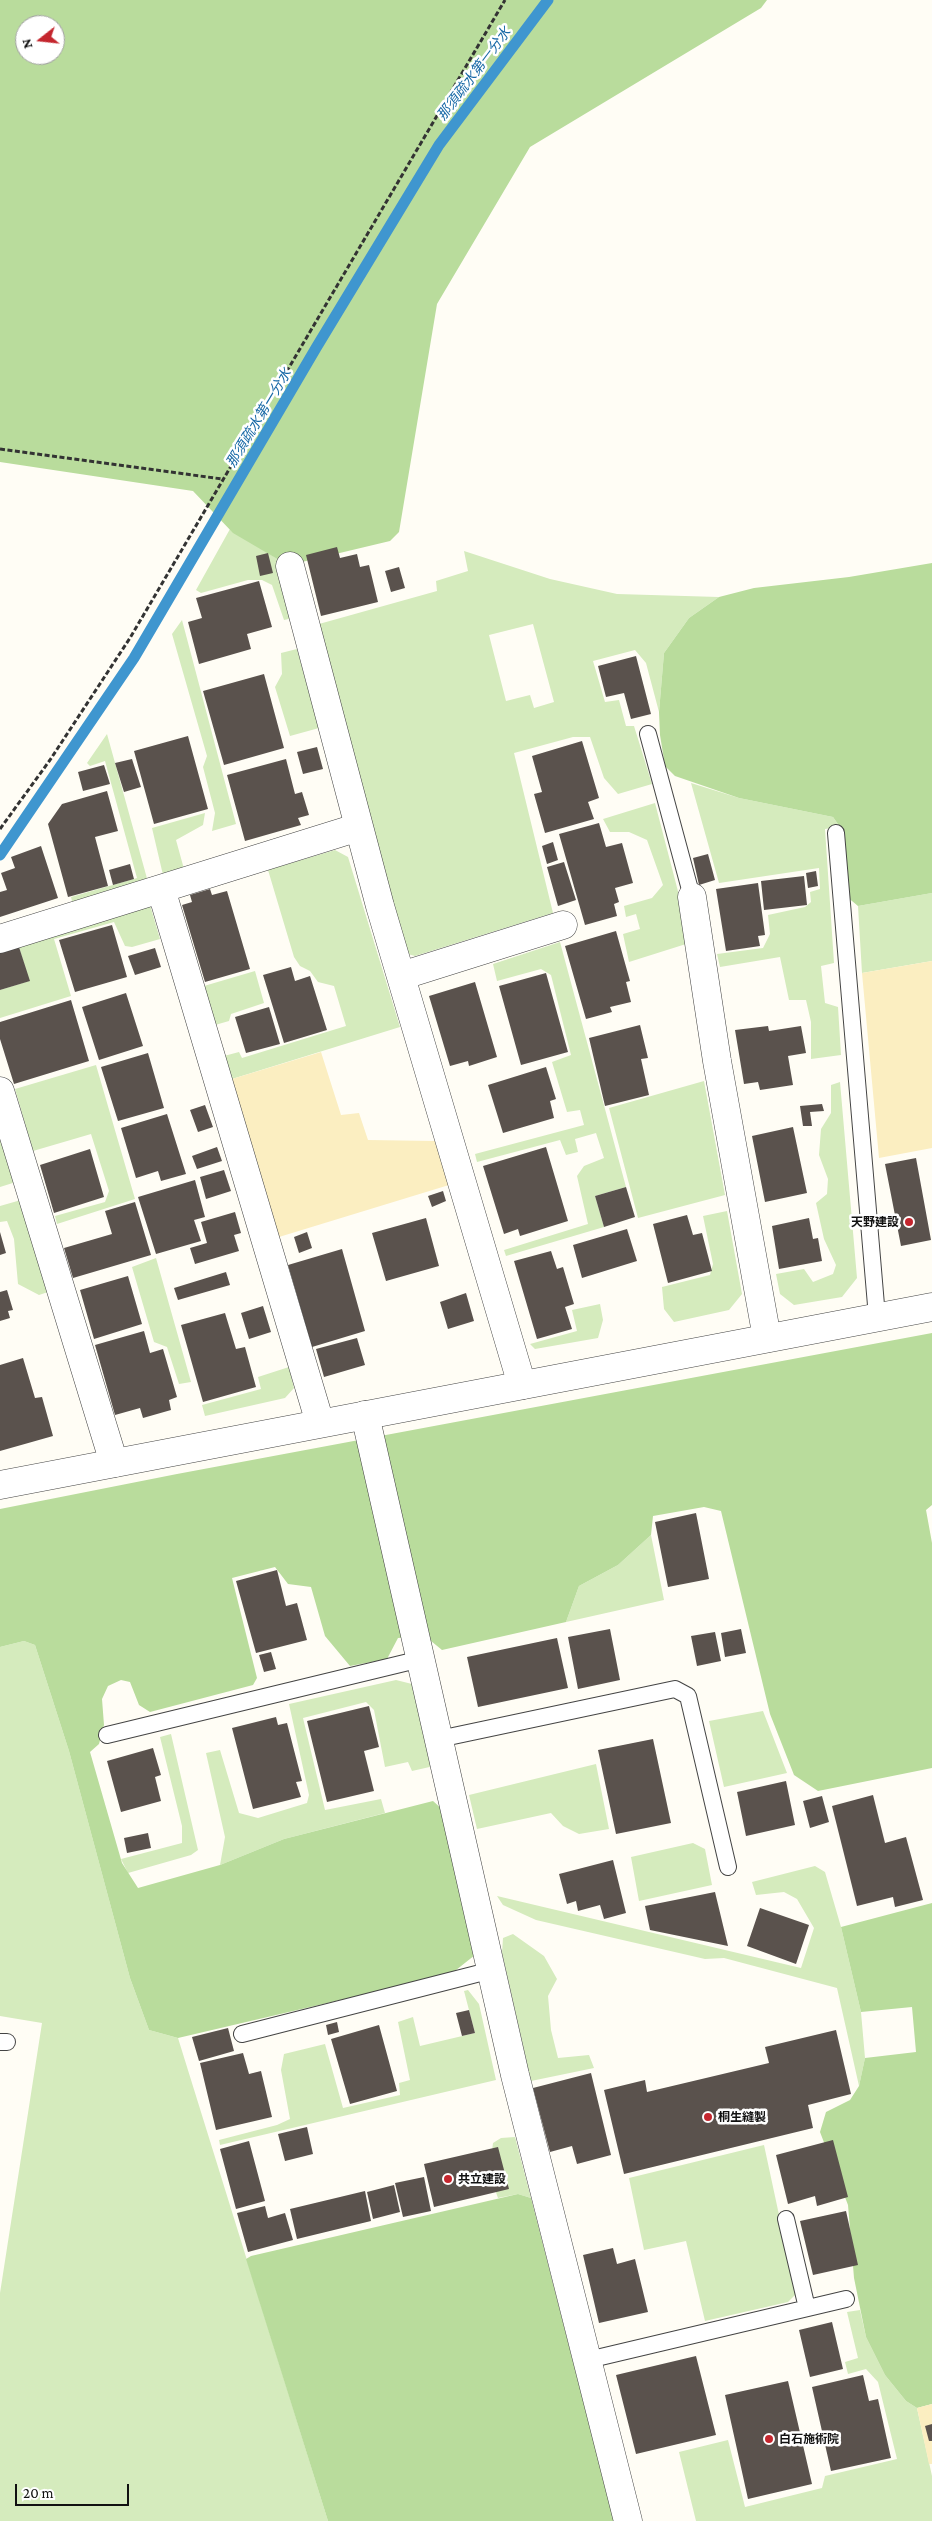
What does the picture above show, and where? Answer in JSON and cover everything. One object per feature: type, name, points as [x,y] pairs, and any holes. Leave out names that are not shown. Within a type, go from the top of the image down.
[{"type":"street","points":[[290,566],[359,827],[401,976],[522,1385]]},
{"type":"street","points":[[0,939],[359,827]]},
{"type":"street","points":[[161,889],[320,1423]]},
{"type":"street","points":[[692,897],[717,1061],[767,1338]]},
{"type":"street","points":[[401,976],[563,926]]},
{"type":"street","points":[[0,1091],[114,1463]]},
{"type":"street","points":[[0,1485],[932,1307]]},
{"type":"street","points":[[365,1415],[515,2075],[628,2521]]},
{"type":"lane","points":[[648,734],[692,897]]},
{"type":"lane","points":[[836,833],[877,1317]]},
{"type":"lane","points":[[107,1735],[421,1659]]},
{"type":"lane","points":[[439,1739],[675,1689],[688,1696],[728,1867]]},
{"type":"lane","points":[[242,2034],[492,1970]]},
{"type":"lane","points":[[786,2219],[807,2308]]},
{"type":"lane","points":[[588,2360],[846,2299]]},
{"type":"path","points":[[0,828],[50,760],[130,638],[505,0]]},
{"type":"path","points":[[0,449],[222,479]]},
{"type":"green space","points":[[0,0],[767,0],[761,8],[530,147],[437,304],[399,532],[390,541],[302,562],[279,560],[233,533],[193,491],[0,462]]},
{"type":"green space","points":[[230,529],[279,560],[293,618],[284,620],[272,585],[262,580],[248,580],[201,593],[196,590]]},
{"type":"green space","points":[[464,551],[550,579],[617,594],[719,597],[689,618],[664,653],[659,712],[646,663],[635,650],[593,661],[605,702],[619,700],[626,726],[634,726],[652,784],[618,794],[604,778],[590,737],[573,737],[514,753],[553,913],[415,956],[404,953],[319,624],[437,591],[436,581],[468,571]],"holes":[[[533,624],[554,702],[534,708],[530,695],[506,701],[489,635]]]},
{"type":"green space","points":[[932,563],[932,893],[858,906],[846,896],[840,827],[833,817],[739,798],[675,776],[665,766],[660,735],[659,712],[664,653],[689,618],[719,597],[754,588],[849,577]]},
{"type":"green space","points":[[182,620],[236,824],[212,831],[215,813],[203,767],[207,756],[172,634]]},
{"type":"green space","points":[[297,649],[319,728],[290,736],[275,687],[282,674],[281,653]]},
{"type":"green space","points":[[107,734],[148,882],[73,905],[71,897],[137,878],[105,761],[90,766],[87,763]]},
{"type":"green space","points":[[691,783],[739,798],[833,817],[840,827],[825,829],[834,963],[821,966],[825,1003],[838,1007],[841,1055],[811,1059],[811,1022],[806,1000],[789,1000],[780,957],[720,967],[717,954],[763,948],[770,934],[768,915],[805,907],[811,902],[810,892],[820,889],[819,868],[719,883]]},
{"type":"green space","points":[[655,803],[680,899],[686,944],[629,962],[623,934],[640,929],[636,914],[626,917],[624,906],[652,898],[663,885],[647,840],[629,832],[610,832],[603,819]]},
{"type":"green space","points":[[205,813],[203,825],[176,840],[184,869],[163,875],[152,828]]},
{"type":"green space","points":[[335,850],[348,857],[400,1027],[232,1079],[224,1056],[239,1052],[242,1058],[346,1026],[334,986],[318,982],[310,971],[300,966],[294,957],[268,870]]},
{"type":"green space","points":[[932,893],[932,961],[862,973],[858,906]]},
{"type":"green space","points":[[150,905],[160,939],[132,947],[125,946],[114,922],[54,939],[71,996],[0,1018],[0,990],[29,981],[19,947]]},
{"type":"green space","points":[[560,942],[626,1187],[595,1196],[604,1227],[506,1256],[504,1250],[588,1224],[577,1176],[584,1166],[604,1158],[596,1133],[575,1139],[578,1152],[566,1155],[560,1140],[477,1162],[475,1154],[584,1125],[580,1110],[567,1112],[552,1062],[571,1055],[551,975],[541,969],[497,981],[493,964]]},
{"type":"green space","points":[[255,971],[264,1003],[231,1014],[229,1021],[215,1025],[204,986]]},
{"type":"green space","points":[[96,1065],[135,1199],[57,1224],[55,1216],[105,1202],[109,1191],[91,1134],[33,1151],[15,1089]]},
{"type":"green space","points":[[704,1081],[725,1195],[638,1218],[609,1108]]},
{"type":"green space","points":[[840,1082],[857,1278],[842,1297],[794,1305],[780,1294],[776,1274],[804,1269],[813,1282],[833,1274],[836,1265],[824,1239],[816,1203],[827,1194],[828,1179],[819,1155],[821,1129],[831,1113],[831,1085]]},
{"type":"green space","points":[[0,1134],[16,1182],[0,1187]]},
{"type":"green space","points":[[21,1200],[51,1291],[39,1295],[18,1284],[14,1239],[7,1221],[0,1222],[0,1206]]},
{"type":"green space","points":[[727,1211],[742,1294],[729,1310],[674,1322],[664,1309],[662,1287],[710,1275],[713,1264],[703,1216]]},
{"type":"green space","points":[[156,1258],[191,1382],[179,1384],[167,1347],[154,1342],[132,1267]]},
{"type":"green space","points":[[600,1304],[603,1320],[598,1338],[535,1349],[530,1344],[577,1331],[572,1310]]},
{"type":"green space","points":[[932,1333],[932,1505],[926,1510],[932,1543],[932,1768],[818,1791],[794,1775],[770,1714],[721,1511],[704,1507],[653,1516],[651,1535],[618,1565],[579,1586],[566,1622],[442,1650],[425,1636],[398,1638],[387,1659],[350,1666],[325,1636],[311,1587],[288,1584],[275,1567],[232,1578],[257,1678],[253,1685],[150,1712],[139,1705],[130,1682],[121,1680],[108,1686],[102,1699],[104,1725],[99,1744],[90,1752],[122,1863],[138,1888],[220,1865],[284,1839],[433,1801],[443,1810],[475,1955],[451,1974],[178,2038],[149,2030],[130,1978],[69,1751],[35,1645],[24,1641],[0,1647],[0,1509],[177,1474]]},
{"type":"green space","points":[[289,1367],[294,1388],[285,1398],[205,1416],[202,1405],[261,1389],[258,1377]]},
{"type":"green space","points":[[651,1535],[664,1600],[566,1622],[579,1586],[618,1565]]},
{"type":"green space","points":[[24,1641],[35,1645],[69,1751],[130,1978],[149,2030],[178,2038],[328,2521],[0,2521],[0,2293],[42,2023],[0,2016],[0,1647]]},
{"type":"green space","points":[[396,1680],[412,1684],[434,1766],[412,1771],[408,1762],[385,1767],[374,1710],[366,1702],[303,1718],[325,1810],[381,1799],[385,1813],[284,1839],[220,1865],[225,1837],[206,1753],[220,1750],[239,1813],[258,1818],[307,1803],[309,1795],[289,1704]]},
{"type":"green space","points":[[763,1711],[787,1773],[724,1787],[709,1721]]},
{"type":"green space","points":[[171,1734],[198,1850],[191,1855],[128,1873],[121,1859],[182,1843],[182,1826],[160,1737]]},
{"type":"green space","points":[[596,1764],[609,1829],[579,1834],[563,1826],[551,1813],[477,1829],[469,1795]]},
{"type":"green space","points":[[693,1843],[705,1849],[712,1885],[639,1901],[631,1857]]},
{"type":"green space","points":[[815,1866],[825,1872],[841,1927],[861,2012],[865,2058],[859,2086],[837,1988],[724,1958],[705,1959],[536,1920],[503,1905],[497,1896],[801,1968],[814,1928],[797,1899],[784,1892],[756,1895],[752,1882]]},
{"type":"green space","points":[[932,1903],[932,2404],[917,2408],[906,2401],[885,2375],[866,2337],[854,2278],[848,2205],[820,2132],[826,2112],[850,2100],[859,2086],[865,2058],[916,2052],[912,2007],[861,2012],[841,1927]]},
{"type":"green space","points":[[513,1934],[544,1956],[557,1979],[548,1996],[551,2030],[558,2058],[589,2055],[594,2068],[531,2081],[502,1953],[503,1938]]},
{"type":"green space","points":[[468,1990],[479,2004],[496,2080],[220,2145],[219,2140],[277,2125],[290,2119],[281,2070],[284,2054],[325,2044],[343,2108],[400,2095],[399,2083],[410,2080],[398,2022],[413,2017],[420,2046],[475,2033],[464,1991]]},
{"type":"green space","points":[[515,2137],[531,2198],[518,2194],[498,2198],[492,2181],[490,2167],[493,2143],[501,2138]]},
{"type":"green space","points":[[764,2145],[796,2294],[788,2302],[705,2321],[686,2241],[644,2250],[629,2178]]},
{"type":"green space","points":[[518,2194],[531,2198],[614,2521],[328,2521],[246,2259],[251,2256]]},
{"type":"green space","points":[[860,2310],[866,2337],[885,2375],[906,2401],[917,2408],[932,2476],[932,2521],[696,2521],[679,2452],[728,2440],[745,2507],[822,2488],[825,2476],[897,2459],[878,2382],[866,2369],[848,2374],[845,2362],[858,2358],[847,2312]]},
{"type":"sand","points":[[932,961],[932,1148],[879,1158],[862,973]]},
{"type":"sand","points":[[321,1052],[341,1115],[359,1113],[368,1140],[435,1141],[449,1185],[279,1237],[232,1079]]},
{"type":"sand","points":[[932,2404],[932,2464],[929,2464],[917,2408]]},
{"type":"building","points":[[337,547],[340,558],[357,554],[360,567],[369,565],[378,602],[321,616],[306,555]]},
{"type":"building","points":[[268,553],[273,573],[260,576],[256,556]]},
{"type":"building","points":[[399,567],[405,588],[391,592],[385,571]]},
{"type":"building","points":[[259,581],[272,627],[247,634],[251,649],[199,664],[188,622],[202,618],[196,598]]},
{"type":"building","points":[[636,656],[651,714],[631,719],[624,693],[606,697],[598,666]]},
{"type":"building","points":[[264,674],[284,748],[224,765],[203,691]]},
{"type":"building","points":[[188,736],[208,809],[154,824],[134,751]]},
{"type":"building","points":[[582,741],[599,798],[588,802],[594,819],[545,833],[534,794],[542,792],[532,756]]},
{"type":"building","points":[[317,747],[323,769],[303,774],[297,752]]},
{"type":"building","points":[[132,759],[141,787],[124,792],[115,763]]},
{"type":"building","points":[[286,759],[295,794],[302,792],[309,815],[298,818],[301,825],[245,841],[227,775]]},
{"type":"building","points":[[104,765],[110,784],[83,791],[78,772]]},
{"type":"building","points":[[107,791],[118,831],[95,837],[108,886],[68,897],[48,824],[62,804]]},
{"type":"building","points":[[599,823],[606,847],[622,843],[633,883],[615,888],[619,902],[614,904],[617,916],[585,925],[559,834]]},
{"type":"building","points":[[553,842],[558,860],[547,864],[542,846]]},
{"type":"building","points":[[41,846],[58,898],[0,917],[0,892],[7,890],[1,873],[15,868],[11,857]]},
{"type":"building","points":[[708,854],[715,880],[699,885],[693,858]]},
{"type":"building","points":[[564,862],[576,900],[558,906],[547,867]]},
{"type":"building","points":[[130,864],[134,879],[113,885],[109,870]]},
{"type":"building","points":[[816,871],[818,886],[808,888],[806,873]]},
{"type":"building","points":[[804,876],[807,905],[764,910],[761,881]]},
{"type":"building","points":[[758,883],[765,935],[758,936],[760,946],[726,951],[716,889]]},
{"type":"building","points":[[210,889],[212,895],[227,891],[250,969],[205,982],[182,905],[192,902],[190,895]]},
{"type":"building","points":[[112,925],[127,977],[75,992],[59,940]]},
{"type":"building","points":[[616,931],[630,981],[626,982],[631,1002],[610,1007],[612,1012],[586,1019],[565,946]]},
{"type":"building","points":[[19,947],[30,981],[0,990],[0,953]]},
{"type":"building","points":[[155,948],[161,967],[135,975],[128,956]]},
{"type":"building","points":[[291,967],[295,981],[310,976],[327,1030],[284,1043],[263,975]]},
{"type":"building","points":[[546,973],[568,1052],[521,1065],[499,986]]},
{"type":"building","points":[[475,982],[497,1057],[469,1066],[468,1061],[450,1066],[429,996]]},
{"type":"building","points":[[126,993],[143,1046],[99,1060],[82,1007]]},
{"type":"building","points":[[71,1000],[89,1061],[14,1084],[0,1039],[0,1022]]},
{"type":"building","points":[[269,1007],[280,1044],[246,1053],[235,1017]]},
{"type":"building","points":[[640,1025],[648,1058],[641,1059],[649,1095],[605,1106],[589,1038]]},
{"type":"building","points":[[768,1026],[769,1031],[801,1026],[806,1053],[788,1056],[793,1085],[760,1090],[758,1082],[744,1084],[735,1030]]},
{"type":"building","points":[[148,1053],[164,1108],[118,1121],[101,1067]]},
{"type":"building","points":[[546,1067],[556,1099],[550,1101],[554,1118],[503,1133],[488,1085]]},
{"type":"building","points":[[822,1104],[824,1111],[810,1112],[812,1126],[803,1126],[800,1106]]},
{"type":"building","points":[[205,1105],[213,1127],[198,1132],[190,1110]]},
{"type":"building","points":[[167,1114],[186,1174],[161,1181],[158,1171],[136,1178],[121,1128]]},
{"type":"building","points":[[793,1127],[807,1193],[765,1202],[752,1136]]},
{"type":"building","points":[[217,1147],[222,1161],[197,1169],[192,1156]]},
{"type":"building","points":[[546,1147],[568,1221],[520,1236],[518,1229],[504,1234],[483,1166]]},
{"type":"building","points":[[90,1149],[104,1197],[54,1213],[40,1165]]},
{"type":"building","points":[[916,1158],[931,1240],[901,1246],[885,1164]]},
{"type":"building","points":[[224,1170],[231,1191],[206,1199],[200,1177]]},
{"type":"building","points":[[195,1180],[205,1217],[194,1220],[201,1241],[156,1254],[138,1197]]},
{"type":"building","points":[[626,1187],[635,1217],[604,1227],[595,1196]]},
{"type":"building","points":[[443,1191],[446,1201],[432,1207],[428,1196]]},
{"type":"building","points":[[135,1202],[151,1255],[73,1278],[64,1248],[112,1234],[105,1211]]},
{"type":"building","points":[[235,1212],[241,1233],[234,1235],[239,1251],[195,1264],[190,1248],[207,1243],[201,1222]]},
{"type":"building","points":[[687,1215],[693,1235],[702,1233],[712,1271],[668,1283],[653,1224]]},
{"type":"building","points":[[426,1218],[439,1266],[386,1281],[372,1233]]},
{"type":"building","points":[[809,1218],[813,1239],[818,1238],[822,1261],[779,1269],[772,1226]]},
{"type":"building","points":[[627,1229],[637,1261],[582,1278],[573,1245]]},
{"type":"building","points":[[0,1232],[6,1253],[0,1255]]},
{"type":"building","points":[[307,1232],[312,1248],[299,1253],[294,1237]]},
{"type":"building","points":[[342,1249],[365,1331],[312,1347],[288,1265]]},
{"type":"building","points":[[551,1251],[557,1269],[563,1267],[574,1304],[565,1307],[572,1329],[537,1339],[514,1261]]},
{"type":"building","points":[[226,1272],[230,1285],[178,1300],[174,1288]]},
{"type":"building","points":[[128,1276],[142,1324],[94,1339],[80,1290]]},
{"type":"building","points":[[7,1290],[13,1310],[8,1311],[10,1318],[0,1321],[0,1292]]},
{"type":"building","points":[[466,1293],[474,1321],[448,1329],[440,1302]]},
{"type":"building","points":[[263,1306],[271,1332],[249,1339],[241,1313]]},
{"type":"building","points":[[225,1313],[236,1349],[245,1347],[256,1387],[203,1402],[181,1325]]},
{"type":"building","points":[[144,1331],[150,1353],[163,1349],[177,1397],[169,1400],[171,1410],[143,1418],[140,1408],[115,1415],[95,1345]]},
{"type":"building","points":[[357,1338],[365,1365],[324,1377],[316,1349]]},
{"type":"building","points":[[23,1358],[35,1398],[42,1397],[53,1436],[0,1451],[0,1365]]},
{"type":"building","points":[[696,1513],[709,1579],[668,1587],[655,1522]]},
{"type":"building","points":[[277,1570],[286,1606],[297,1603],[307,1640],[256,1653],[236,1581]]},
{"type":"building","points":[[610,1629],[620,1680],[578,1689],[568,1637]]},
{"type":"building","points":[[741,1629],[746,1653],[725,1657],[721,1633]]},
{"type":"building","points":[[715,1632],[721,1661],[697,1666],[691,1636]]},
{"type":"building","points":[[557,1638],[568,1688],[478,1707],[467,1657]]},
{"type":"building","points":[[271,1652],[276,1669],[264,1672],[259,1655]]},
{"type":"building","points":[[369,1706],[379,1747],[364,1751],[374,1791],[327,1802],[307,1721]]},
{"type":"building","points":[[276,1717],[278,1725],[287,1723],[302,1781],[296,1782],[301,1797],[253,1809],[232,1728]]},
{"type":"building","points":[[653,1739],[671,1823],[616,1834],[598,1750]]},
{"type":"building","points":[[153,1748],[161,1775],[155,1777],[161,1801],[121,1812],[107,1761]]},
{"type":"building","points":[[786,1781],[795,1825],[746,1836],[737,1792]]},
{"type":"building","points":[[873,1795],[885,1843],[906,1837],[923,1900],[895,1907],[893,1897],[857,1906],[832,1806]]},
{"type":"building","points":[[822,1796],[829,1822],[810,1828],[803,1801]]},
{"type":"building","points":[[148,1833],[151,1848],[127,1853],[124,1838]]},
{"type":"building","points":[[613,1860],[626,1913],[604,1919],[600,1905],[578,1911],[576,1901],[567,1904],[559,1874]]},
{"type":"building","points":[[715,1892],[728,1946],[650,1930],[645,1906]]},
{"type":"building","points":[[760,1908],[809,1925],[796,1964],[747,1946]]},
{"type":"building","points":[[469,2010],[475,2033],[462,2036],[456,2013]]},
{"type":"building","points":[[337,2022],[339,2032],[328,2035],[326,2025]]},
{"type":"building","points":[[379,2025],[397,2091],[350,2104],[331,2039]]},
{"type":"building","points":[[228,2028],[234,2051],[199,2061],[192,2037]]},
{"type":"building","points":[[836,2030],[851,2094],[808,2105],[813,2128],[624,2174],[604,2090],[645,2080],[647,2092],[769,2063],[765,2047]]},
{"type":"building","points":[[243,2053],[249,2074],[261,2071],[272,2117],[216,2130],[200,2063]]},
{"type":"building","points":[[591,2073],[611,2155],[577,2164],[572,2146],[550,2152],[533,2088]]},
{"type":"building","points":[[307,2127],[313,2154],[285,2161],[278,2134]]},
{"type":"building","points":[[833,2140],[848,2197],[817,2206],[815,2196],[788,2204],[776,2155]]},
{"type":"building","points":[[249,2141],[265,2201],[236,2209],[220,2149]]},
{"type":"building","points":[[498,2147],[509,2189],[434,2207],[424,2164]]},
{"type":"building","points":[[424,2177],[431,2211],[403,2217],[395,2183]]},
{"type":"building","points":[[394,2185],[400,2212],[373,2219],[367,2192]]},
{"type":"building","points":[[365,2191],[371,2221],[297,2239],[290,2209]]},
{"type":"building","points":[[265,2206],[268,2218],[285,2213],[293,2240],[248,2252],[237,2213]]},
{"type":"building","points":[[846,2211],[858,2265],[813,2275],[800,2221]]},
{"type":"building","points":[[613,2248],[617,2264],[635,2259],[648,2312],[599,2323],[583,2255]]},
{"type":"building","points":[[832,2322],[843,2369],[810,2377],[799,2330]]},
{"type":"building","points":[[696,2356],[716,2435],[636,2454],[616,2375]]},
{"type":"building","points":[[863,2375],[869,2401],[878,2399],[891,2458],[831,2471],[812,2387]]},
{"type":"building","points":[[788,2381],[812,2484],[748,2499],[725,2395]]},
{"type":"building","points":[[932,2424],[932,2441],[929,2441],[925,2426]]},
{"type":"waterway","name":"那須疏水第一分水","points":[[0,855],[134,658],[316,348],[439,145],[548,0]]},
{"type":"place","name":"天野建設","points":[[909,1222]]},
{"type":"place","name":"桐生縫製","points":[[708,2117]]},
{"type":"place","name":"共立建設","points":[[448,2179]]},
{"type":"place","name":"白石施術院","points":[[769,2439]]}]
